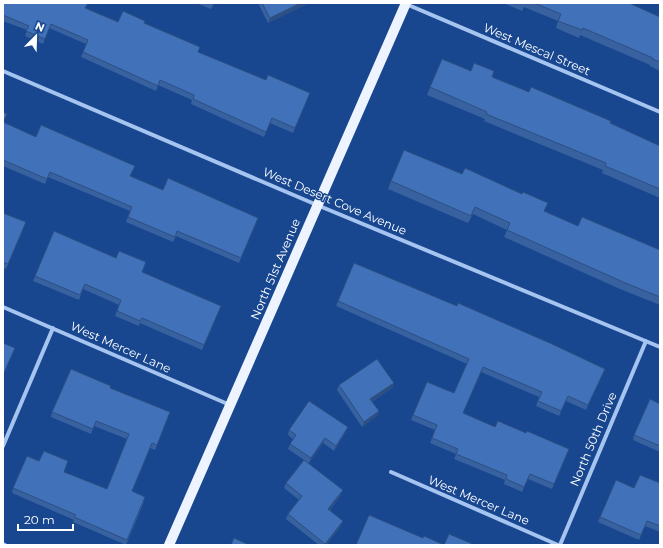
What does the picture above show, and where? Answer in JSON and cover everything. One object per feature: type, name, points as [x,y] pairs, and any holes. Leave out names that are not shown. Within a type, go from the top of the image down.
[{"type":"main road","name":"North 51st Avenue","points":[[169,545],[406,3]]},
{"type":"street","name":"West Mescal Street","points":[[406,3],[660,112]]},
{"type":"street","name":"West Desert Cove Avenue","points":[[3,70],[317,205],[660,347]]},
{"type":"street","name":"West Mercer Lane","points":[[3,307],[231,405]]},
{"type":"street","points":[[3,446],[53,328]]},
{"type":"street","name":"North 50th Drive","points":[[559,545],[646,341]]},
{"type":"street","name":"West Mercer Lane","points":[[391,472],[559,545]]},
{"type":"building","points":[[3,3],[88,3],[85,8],[118,22],[123,11],[145,21],[144,23],[200,47],[198,52],[266,80],[268,75],[310,93],[295,128],[272,118],[266,132],[193,99],[194,95],[160,80],[158,86],[83,52],[88,40],[51,24],[45,39],[26,31],[29,26],[3,15]]},
{"type":"building","points":[[262,3],[301,3],[270,18]]},
{"type":"building","points":[[534,3],[629,3],[660,17],[660,62],[583,28],[582,30],[558,21],[561,14]]},
{"type":"building","points":[[442,59],[471,71],[474,63],[494,71],[492,77],[529,92],[531,87],[611,121],[610,123],[660,146],[660,189],[605,166],[606,163],[486,114],[487,112],[430,87]]},
{"type":"building","points":[[3,112],[7,114],[3,122]]},
{"type":"building","points":[[3,122],[36,137],[41,125],[135,166],[130,176],[163,190],[168,178],[258,218],[241,258],[177,231],[175,237],[128,217],[132,207],[50,172],[47,179],[3,160]]},
{"type":"building","points":[[404,150],[462,174],[465,168],[522,194],[523,192],[548,203],[544,211],[578,226],[582,217],[660,250],[660,297],[507,230],[510,223],[475,207],[471,216],[391,181]]},
{"type":"building","points":[[3,213],[26,222],[8,264],[3,262]]},
{"type":"building","points":[[54,231],[116,258],[119,251],[146,262],[142,272],[221,306],[204,345],[142,318],[140,321],[117,311],[121,300],[85,284],[80,295],[35,276]]},
{"type":"building","points":[[354,263],[457,306],[458,303],[605,369],[588,405],[568,396],[561,411],[538,401],[542,392],[483,367],[463,413],[495,427],[498,421],[526,433],[527,431],[569,449],[554,484],[530,474],[524,487],[506,479],[507,475],[456,454],[458,449],[432,438],[437,425],[413,415],[427,382],[454,393],[469,359],[338,301]]},
{"type":"building","points":[[3,343],[15,348],[3,375]]},
{"type":"building","points":[[377,359],[394,383],[370,399],[379,411],[364,422],[339,385]]},
{"type":"building","points":[[71,369],[111,386],[110,388],[170,412],[157,445],[152,443],[132,491],[145,497],[127,540],[74,517],[76,515],[13,488],[27,456],[39,461],[44,451],[68,461],[64,472],[107,489],[129,434],[96,421],[93,429],[52,412]]},
{"type":"building","points":[[650,399],[660,404],[660,446],[634,435]]},
{"type":"building","points":[[309,401],[348,427],[336,446],[325,438],[311,458],[290,444],[296,435],[289,430]]},
{"type":"building","points":[[304,460],[343,490],[328,509],[343,521],[325,544],[288,514],[302,496],[286,483]]},
{"type":"building","points":[[640,475],[660,483],[660,526],[647,521],[641,535],[600,517],[616,480],[634,488]]},
{"type":"building","points":[[369,515],[423,538],[424,536],[444,545],[356,545]]},
{"type":"building","points":[[449,534],[475,545],[444,545]]},
{"type":"building","points":[[234,538],[249,545],[231,545]]}]
